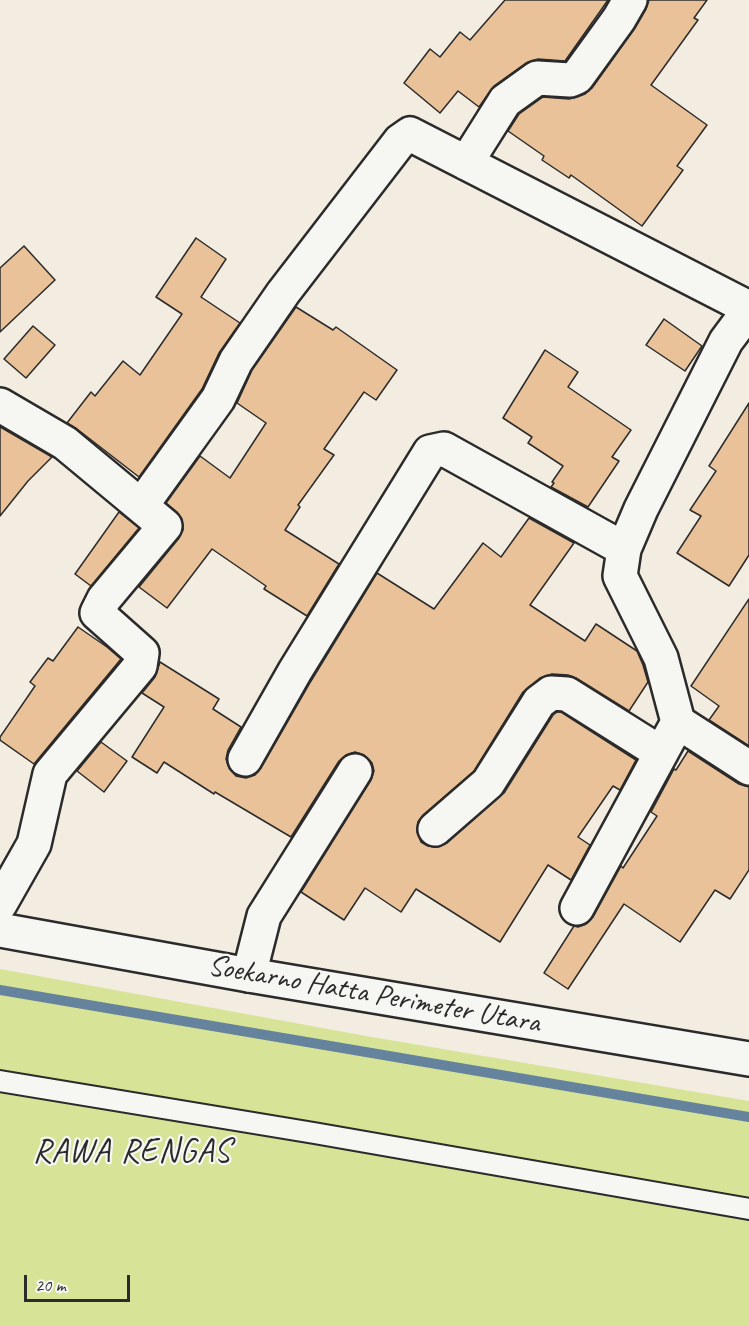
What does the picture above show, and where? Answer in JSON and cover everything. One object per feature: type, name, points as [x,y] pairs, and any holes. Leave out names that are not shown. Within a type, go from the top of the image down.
[{"type":"street","points":[[466,163],[505,100],[537,78],[570,80],[577,77],[630,0]]},
{"type":"street","points":[[141,506],[218,399],[236,361],[282,293],[400,141],[410,134],[749,309],[726,341],[641,509],[624,549],[620,576],[661,658],[678,722],[749,768]]},
{"type":"street","points":[[0,405],[65,443],[165,526],[104,599],[97,612],[142,653],[140,666],[50,774],[34,844],[0,904]]},
{"type":"street","points":[[245,759],[430,452],[444,449],[624,549]]},
{"type":"street","points":[[435,829],[488,783],[539,702],[551,693],[567,693],[661,753]]},
{"type":"street","points":[[577,908],[678,722]]},
{"type":"street","points":[[249,975],[264,916],[355,771]]},
{"type":"street","name":"Soekarno Hatta Perimeter Utara","points":[[0,930],[249,975],[749,1059]]},
{"type":"lane","points":[[0,1081],[749,1209]]},
{"type":"green space","points":[[0,969],[366,1036],[749,1101],[749,1326],[0,1326]]},
{"type":"building","points":[[505,0],[608,0],[565,61],[538,59],[526,63],[494,86],[479,107],[458,91],[440,113],[404,83],[430,49],[440,57],[460,32],[470,40]]},
{"type":"building","points":[[649,0],[707,0],[694,18],[698,20],[651,85],[707,125],[677,166],[683,170],[642,226],[571,175],[569,178],[542,160],[544,156],[508,131],[519,114],[543,97],[569,99],[585,94],[592,88],[635,28]]},
{"type":"building","points":[[196,238],[226,259],[201,297],[240,323],[219,353],[202,389],[139,477],[67,423],[91,392],[95,396],[123,361],[140,375],[182,314],[156,297]]},
{"type":"building","points":[[24,246],[55,280],[0,332],[0,268]]},
{"type":"building","points":[[296,307],[333,330],[336,327],[397,370],[376,400],[364,392],[324,449],[334,455],[298,505],[300,507],[285,530],[339,564],[307,616],[264,589],[266,586],[212,549],[167,608],[139,587],[183,530],[182,519],[166,503],[200,456],[230,478],[266,423],[237,403],[252,370]]},
{"type":"building","points":[[664,319],[702,346],[685,371],[646,345]]},
{"type":"building","points":[[33,326],[55,345],[26,378],[4,359]]},
{"type":"building","points":[[545,350],[578,372],[568,387],[631,430],[612,457],[619,461],[588,507],[551,487],[563,466],[528,443],[532,437],[503,418]]},
{"type":"building","points":[[749,403],[749,555],[729,586],[677,553],[701,516],[690,510],[716,471],[709,466]]},
{"type":"building","points":[[0,427],[52,457],[28,481],[0,516]]},
{"type":"building","points":[[119,512],[139,528],[91,586],[75,574]]},
{"type":"building","points":[[529,518],[574,543],[530,605],[585,641],[596,624],[637,651],[648,682],[629,711],[568,675],[552,674],[540,678],[523,692],[474,771],[423,815],[418,822],[417,832],[421,842],[428,846],[438,847],[447,843],[504,793],[557,712],[561,712],[636,760],[620,790],[613,786],[578,837],[590,845],[571,880],[548,865],[500,942],[416,889],[401,912],[365,888],[344,920],[301,892],[371,780],[374,771],[372,763],[364,755],[355,752],[339,761],[291,837],[215,792],[214,794],[164,762],[157,773],[132,757],[164,707],[142,693],[155,677],[160,662],[219,699],[213,709],[241,727],[228,750],[226,759],[229,768],[236,776],[246,778],[255,775],[377,573],[434,609],[483,543],[501,557]]},
{"type":"building","points":[[749,599],[749,746],[709,720],[719,706],[691,686]]},
{"type":"building","points":[[78,627],[121,659],[34,764],[0,740],[0,737],[35,686],[30,682],[48,658],[53,661]]},
{"type":"building","points":[[101,742],[127,761],[104,792],[77,771]]},
{"type":"building","points":[[688,751],[739,784],[749,787],[749,870],[730,899],[715,890],[680,942],[624,904],[568,989],[544,973],[574,926],[586,924],[593,917],[621,866],[623,868],[657,816],[651,812],[674,769],[676,770]]},
{"type":"waterway","points":[[0,990],[749,1117]]},
{"type":"district","name":"RAWA RENGAS","points":[[132,1152]]}]
